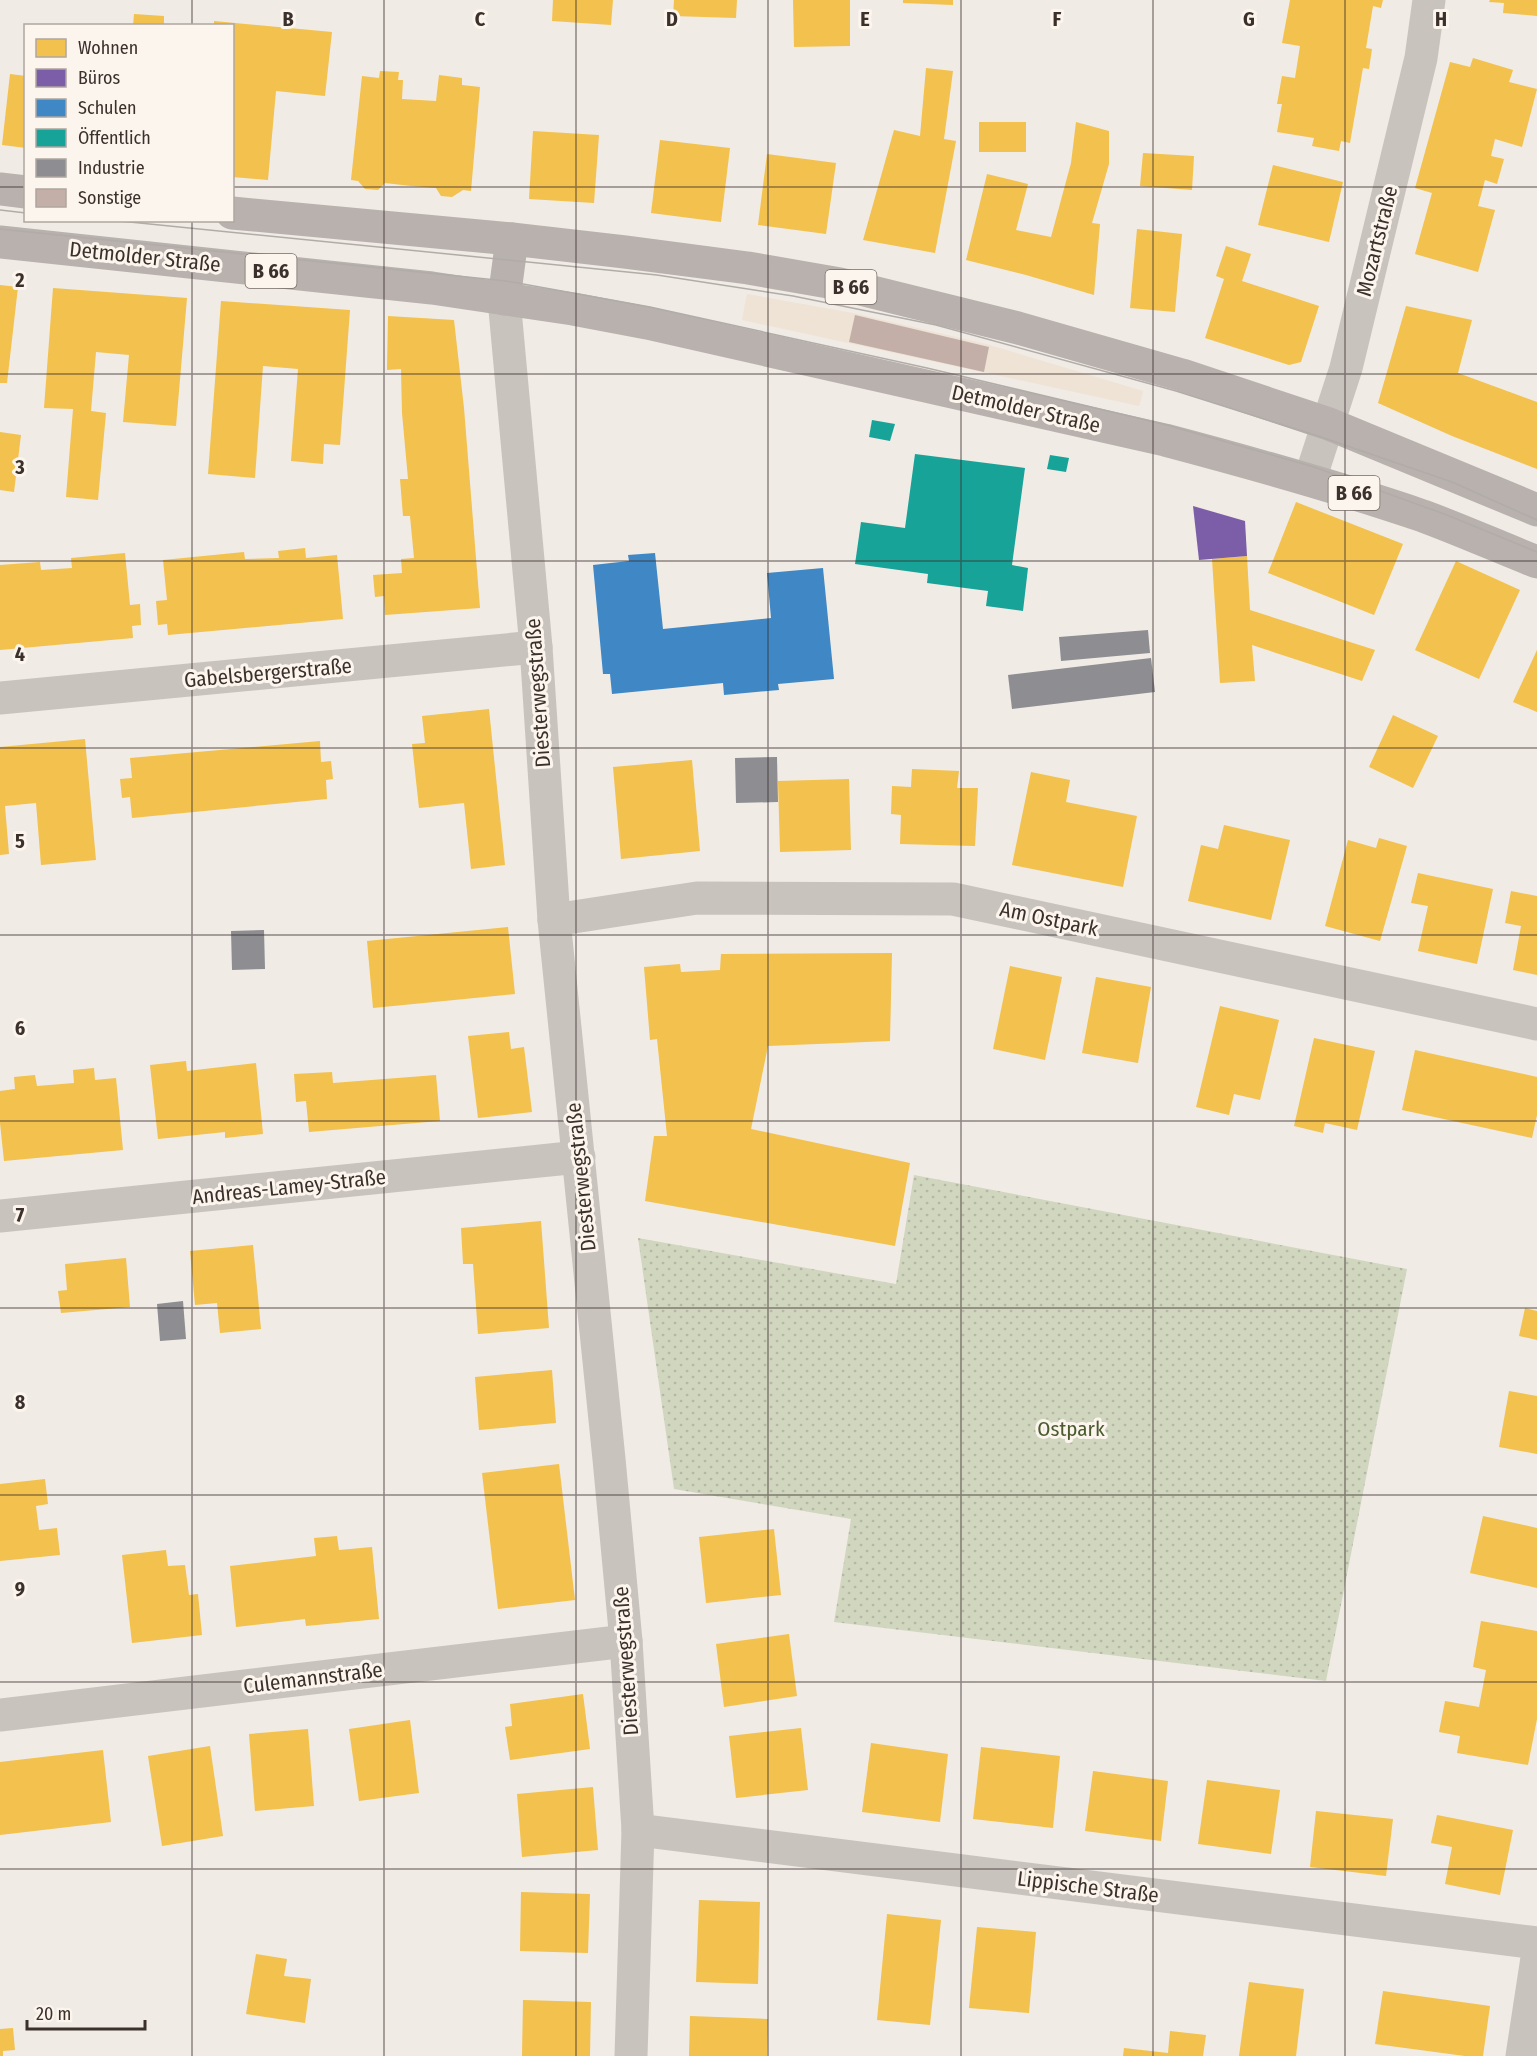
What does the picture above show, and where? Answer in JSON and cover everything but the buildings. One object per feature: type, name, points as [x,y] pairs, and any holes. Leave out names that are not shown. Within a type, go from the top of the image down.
[{"type":"main road","points":[[0,189],[24,192]]},
{"type":"main road","name":"B 66","points":[[234,213],[512,239],[748,268],[840,284],[1062,340],[1182,375],[1329,424],[1537,510]]},
{"type":"main road","points":[[504,299],[512,239]]},
{"type":"main road","name":"Detmolder Straße","points":[[0,242],[432,288],[573,309],[670,328],[1165,440],[1310,479],[1425,517],[1537,562]]},
{"type":"street","name":"Mozartstraße","points":[[1310,479],[1346,368],[1419,69],[1429,0]]},
{"type":"street","name":"Diesterwegstraße","points":[[504,299],[536,647],[554,920],[626,1641],[638,1830],[631,2056]]},
{"type":"street","name":"Gabelsbergerstraße","points":[[0,698],[536,647]]},
{"type":"street","name":"Am Ostpark","points":[[554,920],[697,898],[953,899],[1537,1024]]},
{"type":"street","name":"Andreas-Lamey-Straße","points":[[0,1216],[579,1157]]},
{"type":"street","name":"Culemannstraße","points":[[0,1715],[626,1641]]},
{"type":"street","name":"Lippische Straße","points":[[638,1830],[1537,1943]]},
{"type":"street","points":[[1522,2056],[1537,1958]]},
{"type":"green space","name":"Ostpark","points":[[914,1175],[1407,1269],[1326,1681],[834,1622],[851,1519],[674,1489],[638,1238],[896,1284]]},
{"type":"shaded area","points":[[747,294],[853,313],[986,344],[1143,391],[1141,400],[1139,406],[742,320]]},
{"type":"tram line","points":[[0,210],[24,213]]},
{"type":"tram line","points":[[130,222],[657,275],[793,296],[936,325],[1176,391],[1324,438],[1452,482],[1537,520]]},
{"type":"tram line","points":[[0,229],[506,281],[650,307],[927,368],[1167,425],[1314,467],[1447,515],[1537,552]]}]
